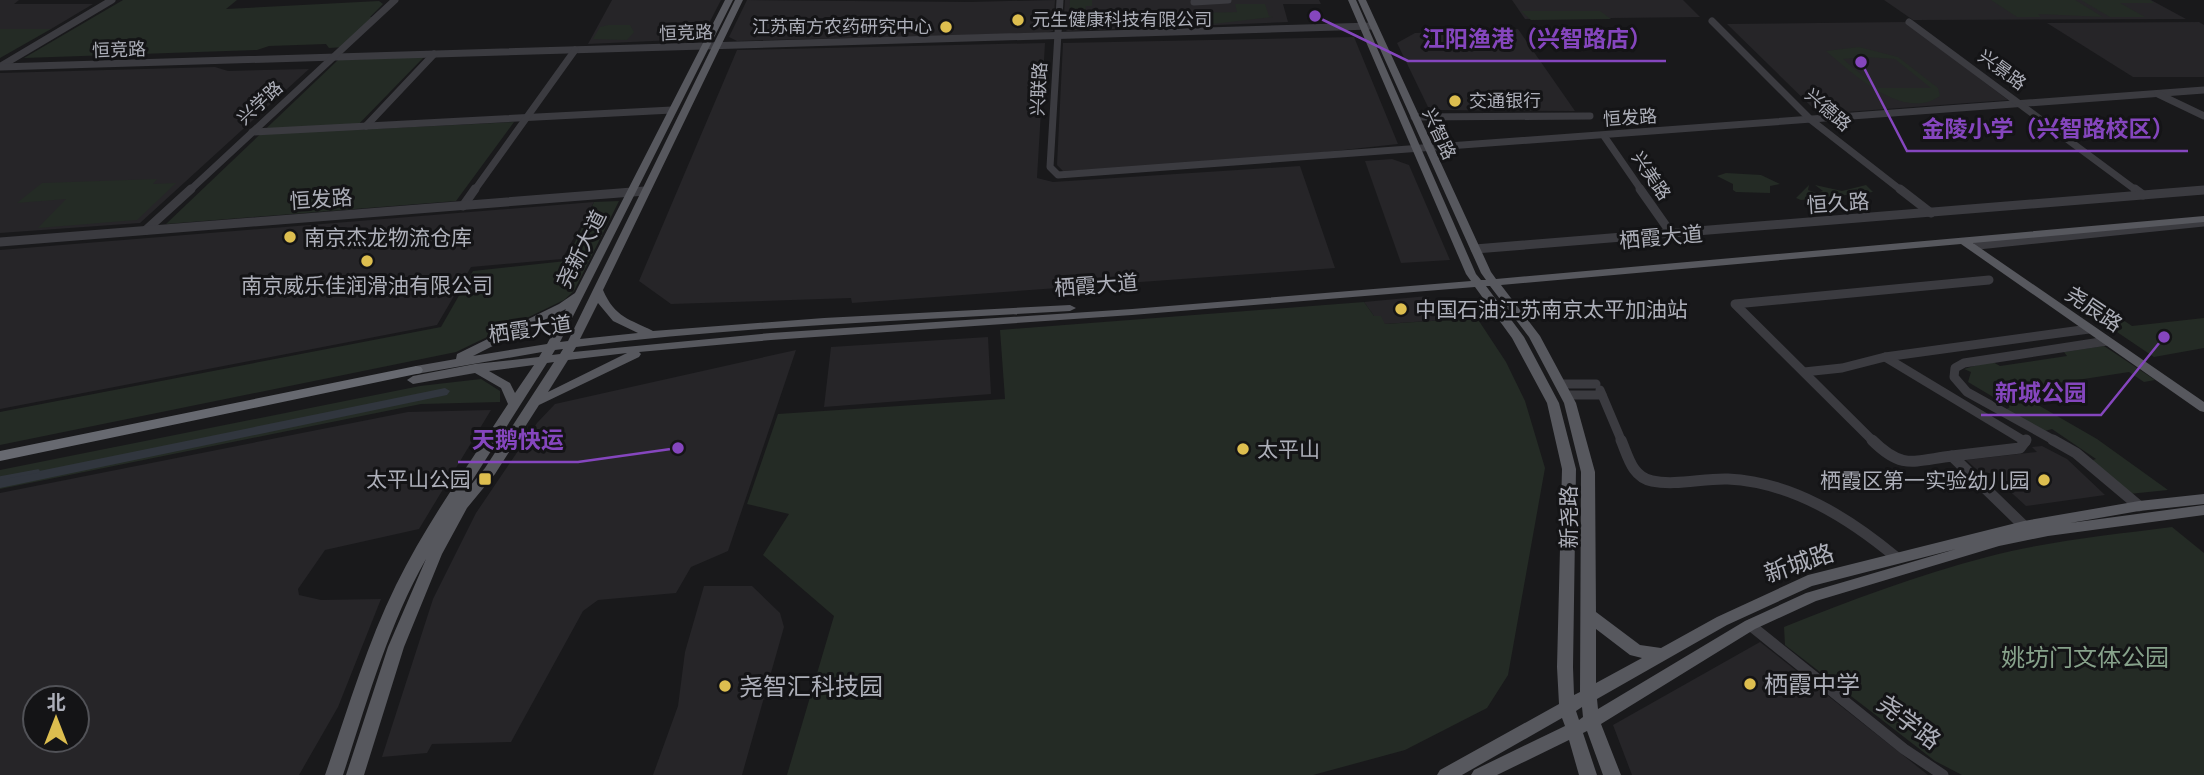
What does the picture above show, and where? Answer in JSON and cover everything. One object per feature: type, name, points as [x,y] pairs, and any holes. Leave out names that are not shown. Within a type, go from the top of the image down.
[{"type":"highway","name":"栖霞大道","points":[[0,456],[414,375]]},
{"type":"highway","name":"栖霞大道","points":[[0,465],[414,375]]},
{"type":"main road","name":"尧新大道","points":[[355,775],[396,647],[425,575],[462,505],[490,471],[569,349],[599,292],[729,0]]},
{"type":"main road","name":"尧新大道","points":[[334,775],[374,654],[403,586],[444,514],[550,352],[672,110],[739,0]]},
{"type":"main road","name":"兴智路","points":[[1352,0],[1429,149],[1475,249],[1481,277]]},
{"type":"main road","name":"兴智路","points":[[1362,0],[1367,26],[1416,149],[1481,277]]},
{"type":"main road","name":"栖霞大道","points":[[569,349],[670,345],[1135,312],[1481,277],[2204,212]]},
{"type":"main road","name":"栖霞大道","points":[[414,375],[448,363],[550,352],[663,333],[1133,304],[1971,242],[2204,221]]},
{"type":"main road","name":"尧辰路","points":[[1971,242],[2089,329],[2204,408]]},
{"type":"main road","name":"尧辰路","points":[[1971,242],[2204,398]]},
{"type":"main road","name":"新尧路","points":[[1481,277],[1534,336],[1563,389],[1581,437],[1588,472],[1588,696],[1592,721],[1612,775]]},
{"type":"main road","name":"新尧路","points":[[1481,277],[1518,337],[1553,403],[1562,436],[1569,469],[1565,667],[1567,708],[1572,731],[1588,775]]},
{"type":"main road","points":[[448,363],[563,306],[581,292]]},
{"type":"main road","points":[[599,292],[603,306],[634,329],[663,333]]},
{"type":"main road","points":[[534,403],[621,359],[670,345]]},
{"type":"main road","name":"栖霞大道","points":[[414,375],[475,368],[550,352]]},
{"type":"main road","points":[[475,368],[506,386],[514,404]]},
{"type":"main road","name":"新城路","points":[[1446,775],[1762,600],[1808,581],[2024,526],[2139,506],[2204,499]]},
{"type":"main road","name":"新城路","points":[[1480,775],[1592,721],[1750,625],[1852,583],[1999,541],[2073,527],[2204,510]]},
{"type":"main road","points":[[1588,615],[1636,651],[1663,654]]},
{"type":"street","points":[[0,67],[112,0]]},
{"type":"street","name":"兴学路","points":[[146,230],[395,0]]},
{"type":"street","name":"兴联路","points":[[1058,175],[1051,172],[1050,167],[1060,0]]},
{"type":"street","points":[[1194,2],[1228,0]]},
{"type":"street","name":"兴德路","points":[[1712,21],[1811,120],[1931,213]]},
{"type":"street","name":"兴景路","points":[[1909,22],[2143,195]]},
{"type":"street","name":"恒竞路","points":[[0,67],[1367,26]]},
{"type":"street","points":[[463,206],[575,50]]},
{"type":"street","points":[[366,126],[434,54]]},
{"type":"street","name":"恒发路","points":[[1058,175],[2204,90]]},
{"type":"street","points":[[2157,93],[2204,116]]},
{"type":"street","points":[[252,132],[672,110]]},
{"type":"street","name":"恒发路","points":[[1414,117],[1590,116]]},
{"type":"street","name":"兴美路","points":[[1604,136],[1671,233]]},
{"type":"street","name":"恒久路","points":[[1475,249],[2204,190]]},
{"type":"street","name":"恒发路","points":[[0,242],[645,191]]},
{"type":"street","points":[[1885,356],[2026,440],[2025,446],[1902,462],[1891,459],[1735,304],[1989,280]]},
{"type":"street","points":[[1804,372],[1842,368],[1885,356],[2089,329]]},
{"type":"street","points":[[2107,341],[1964,363],[1955,368],[1954,377],[1967,392],[2076,453],[2139,506]]},
{"type":"street","points":[[1563,389],[1599,389],[1634,471],[1641,478],[1651,481],[1748,481],[1836,514],[1864,529],[1897,558]]},
{"type":"street","points":[[1952,456],[2024,526]]},
{"type":"street","name":"尧学路","points":[[1750,625],[1904,749],[1943,775]]},
{"type":"shaded area","points":[[0,0],[19,0],[14,4],[93,4],[51,29],[0,29]]},
{"type":"shaded area","points":[[612,0],[721,0],[703,35],[696,39],[588,44]]},
{"type":"shaded area","points":[[747,0],[1055,0],[1053,31],[1046,33],[737,41],[729,37]]},
{"type":"shaded area","points":[[1065,0],[1319,0],[1321,4],[1283,4],[1288,22],[1068,31],[1063,29]]},
{"type":"shaded area","points":[[1512,0],[1683,0],[1700,17],[1525,19]]},
{"type":"shaded area","points":[[1884,0],[2151,0],[2186,19],[1913,20]]},
{"type":"shaded area","points":[[1905,22],[2008,100],[1819,114],[1727,24]]},
{"type":"shaded area","points":[[2199,22],[2204,25],[2204,77],[2133,77],[2047,23]]},
{"type":"shaded area","points":[[1518,29],[1575,111],[1436,110],[1428,107],[1397,43],[1415,33]]},
{"type":"shaded area","points":[[1354,37],[1398,144],[1233,162],[1063,171],[1057,165],[1063,43]]},
{"type":"shaded area","points":[[1045,43],[1037,178],[1053,182],[1300,166],[1335,268],[852,303],[851,298],[671,304],[639,281],[737,50]]},
{"type":"shaded area","points":[[215,67],[228,71],[309,69],[140,223],[0,233],[0,73]]},
{"type":"shaded area","points":[[1392,159],[1409,165],[1450,260],[1401,263],[1365,161]]},
{"type":"shaded area","points":[[594,202],[562,259],[471,267],[437,325],[0,409],[0,250]]},
{"type":"shaded area","points":[[1428,296],[1443,320],[1385,324],[1374,316],[1364,302]]},
{"type":"shaded area","points":[[988,337],[991,394],[824,407],[831,347]]},
{"type":"shaded area","points":[[796,350],[728,551],[691,567],[676,593],[598,600],[583,611],[511,742],[432,744],[427,753],[382,757],[433,599],[476,513],[537,423],[555,404]]},
{"type":"shaded area","points":[[445,388],[450,391],[447,395],[0,488],[0,479]]},
{"type":"shaded area","points":[[491,410],[419,529],[325,550],[298,589],[299,595],[321,600],[381,599],[338,707],[299,775],[0,775],[0,493],[408,412]]},
{"type":"shaded area","name":"栖霞区第一实验幼儿园","points":[[2042,446],[2067,459],[2105,495],[2026,506],[1990,473],[1982,474],[1966,460],[2037,452],[2032,447]]},
{"type":"shaded area","name":"尧智汇科技园","points":[[704,586],[752,586],[780,613],[784,627],[742,775],[653,775],[678,706],[685,652]]},
{"type":"shaded area","name":"栖霞中学","points":[[1760,642],[1928,775],[1632,775],[1613,725]]},
{"type":"green space","points":[[123,0],[237,0],[226,9],[379,1],[383,4],[370,17],[376,17],[344,47],[329,48],[326,44],[269,46],[257,50],[24,58]]},
{"type":"green space","points":[[1070,0],[1092,0],[1092,6],[1086,6],[1084,19],[1092,28],[1069,28]]},
{"type":"green space","points":[[1991,0],[2075,0],[2103,17],[2038,14],[2041,17],[2017,17]]},
{"type":"green space","points":[[2081,0],[2150,0],[2154,3],[2120,3],[2145,17],[2110,17]]},
{"type":"green space","points":[[1235,4],[1265,4],[1269,16],[1273,17],[1196,26],[1193,13],[1237,12]]},
{"type":"green space","points":[[1521,11],[1600,11],[1611,19],[1531,20]]},
{"type":"green space","points":[[630,25],[634,32],[627,40],[593,39],[600,27]]},
{"type":"green space","points":[[0,29],[51,29],[0,58]]},
{"type":"green space","points":[[1859,47],[1898,57],[1938,88],[1940,96],[1926,102],[1910,103],[1895,99],[1864,82],[1826,51]],"holes":[[[1843,59],[1895,59],[1931,88],[1877,88]]]},
{"type":"green space","points":[[424,57],[353,130],[514,122],[456,201],[166,224],[338,60]]},
{"type":"green space","points":[[1726,173],[1761,175],[1780,184],[1770,186],[1770,193],[1736,192],[1733,190],[1733,184],[1717,176]]},
{"type":"green space","points":[[157,179],[153,184],[176,183],[137,220],[38,228],[66,199],[17,203],[42,183]]},
{"type":"green space","points":[[1809,185],[1808,190],[1817,193],[1823,191],[1815,185],[1842,191],[1866,185],[1873,192],[1801,200],[1796,198]]},
{"type":"green space","points":[[619,201],[574,291],[564,300],[456,352],[0,445],[0,412],[441,327],[473,271],[566,261],[594,202]]},
{"type":"green space","points":[[2093,300],[2132,326],[2204,318],[2204,348],[2154,357],[2074,303]]},
{"type":"green space","points":[[1364,302],[1374,316],[1381,316],[1385,324],[1477,318],[1506,362],[1525,401],[1545,468],[1508,675],[1487,708],[1405,750],[1313,775],[787,775],[834,616],[763,555],[789,514],[747,504],[778,414],[1005,399],[1000,330]]},
{"type":"green space","points":[[2104,346],[2155,380],[2144,382],[2129,372],[2012,390],[2097,439],[2168,490],[2129,494],[2090,461],[2096,459],[2052,429],[2045,431],[2005,410],[2010,407],[1968,382],[1971,372],[1964,369],[1991,361],[2000,366],[2067,356],[2064,352]]},
{"type":"green space","points":[[481,379],[500,391],[500,402],[421,404],[0,489],[0,470],[420,386]]},
{"type":"green space","name":"姚坊门文体公园","points":[[2172,527],[2204,553],[2204,775],[1962,775],[1935,761],[1785,645],[1784,627],[1936,572],[2033,547]]},
{"type":"waterway","points":[[0,478],[38,471]]},
{"type":"place","name":"江阳渔港（兴智路店）","points":[[1315,16]]},
{"type":"place","name":"元生健康科技有限公司","points":[[1018,20]]},
{"type":"place","name":"江苏南方农药研究中心","points":[[946,27]]},
{"type":"place","name":"金陵小学（兴智路校区）","points":[[1861,62]]},
{"type":"place","name":"交通银行","points":[[1455,101]]},
{"type":"place","name":"南京杰龙物流仓库","points":[[290,237]]},
{"type":"place","name":"南京威乐佳润滑油有限公司","points":[[367,261]]},
{"type":"place","name":"中国石油江苏南京太平加油站","points":[[1401,309]]},
{"type":"place","name":"新城公园","points":[[2164,337]]},
{"type":"place","name":"天鹅快运","points":[[678,448]]},
{"type":"place","name":"太平山","points":[[1243,449]]},
{"type":"place","name":"太平山公园","points":[[485,479]]},
{"type":"place","name":"栖霞区第一实验幼儿园","points":[[2044,480]]},
{"type":"place","name":"栖霞中学","points":[[1750,684]]},
{"type":"place","name":"尧智汇科技园","points":[[725,686]]}]
